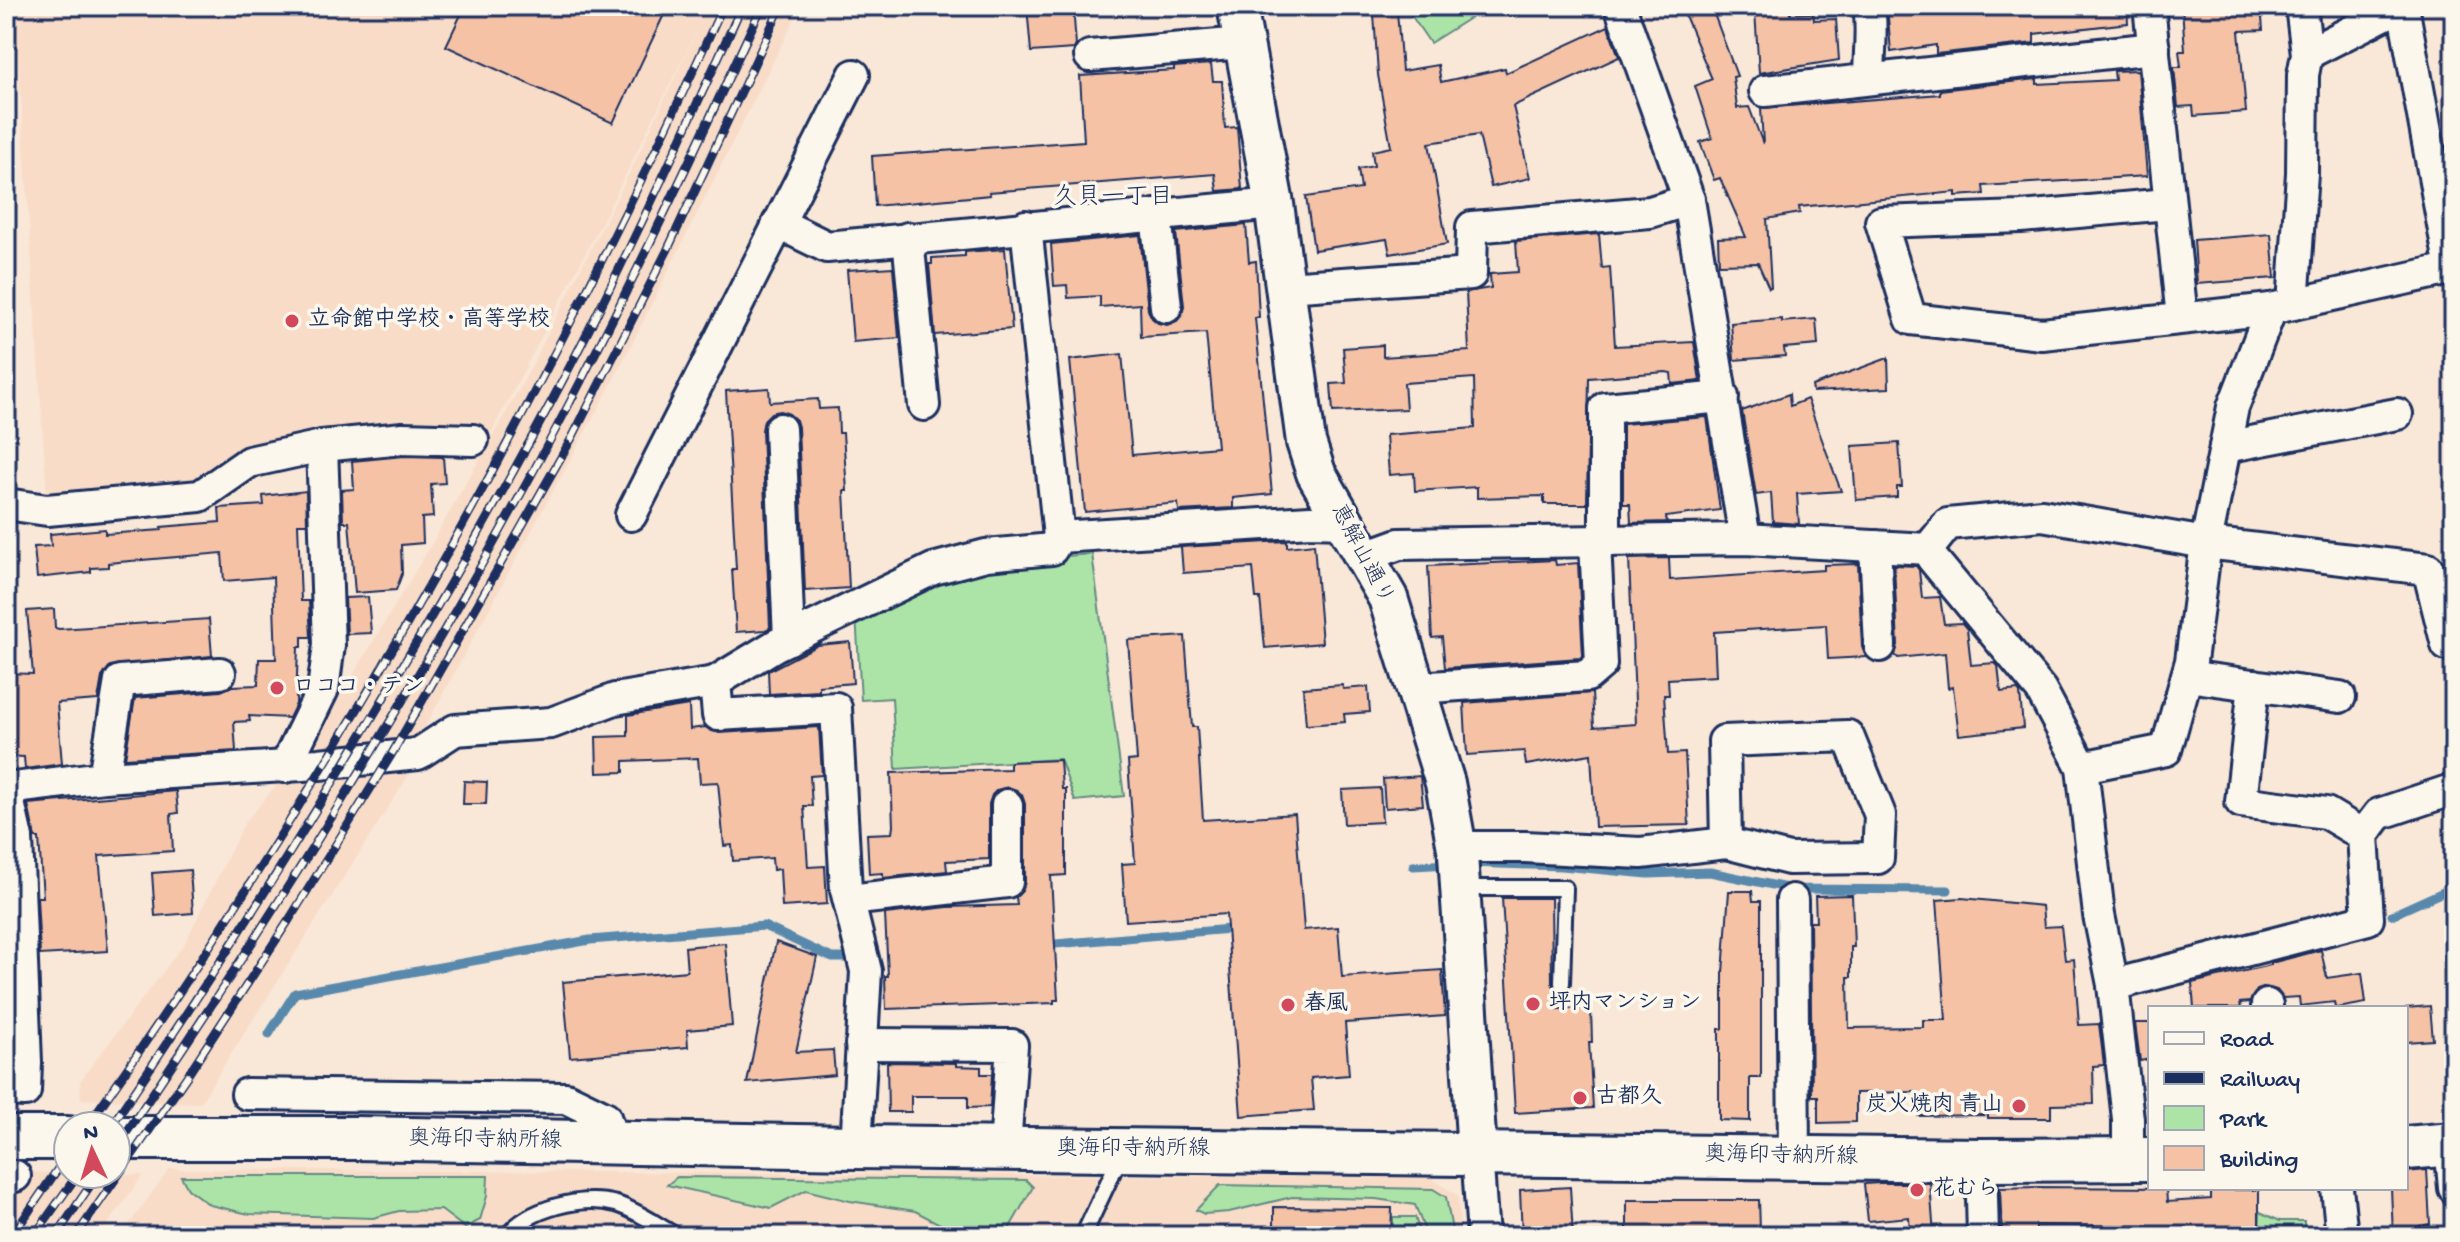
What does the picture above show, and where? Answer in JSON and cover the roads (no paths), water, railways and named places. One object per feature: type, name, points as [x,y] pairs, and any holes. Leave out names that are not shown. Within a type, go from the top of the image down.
[{"type":"main road","name":"奥海印寺納所線","points":[[132,1138],[355,1138],[614,1144],[1981,1160],[2139,1159]]},
{"type":"main road","points":[[2408,1148],[2452,1144]]},
{"type":"main road","points":[[9,1163],[52,1145]]},
{"type":"street","points":[[1620,6],[1689,200],[1745,539]]},
{"type":"street","points":[[1869,6],[1872,26],[1869,79]]},
{"type":"street","points":[[2149,6],[2182,318]]},
{"type":"street","points":[[2082,767],[2166,750],[2187,676],[2206,543],[2233,407],[2282,306],[2302,173],[2303,75],[2307,54],[2301,6]]},
{"type":"street","points":[[2168,204],[2021,217],[1881,222],[1911,319],[2042,334],[2282,306],[2452,269],[2402,6],[2307,54]]},
{"type":"street","points":[[1090,56],[1240,24]]},
{"type":"street","name":"恵解山通り","points":[[1240,24],[1274,204],[1306,442],[1316,473],[1388,598],[1445,783],[1458,866],[1477,1153]]},
{"type":"street","points":[[1765,91],[2154,48]]},
{"type":"street","points":[[631,515],[854,75]]},
{"type":"street","points":[[1286,287],[1471,274],[1472,227],[1650,212],[1689,200]]},
{"type":"street","points":[[778,223],[827,247],[1274,204]]},
{"type":"street","points":[[1156,215],[1166,307]]},
{"type":"street","points":[[6,1090],[25,1091],[26,1062],[17,838],[6,789],[104,777],[285,767],[418,754],[455,730],[551,723],[615,699],[715,682],[789,639],[933,569],[986,555],[1052,549],[1059,537],[1026,226]]},
{"type":"street","points":[[908,238],[924,405]]},
{"type":"street","points":[[1417,688],[1587,676],[1601,664],[1600,542],[1605,408],[1723,397]]},
{"type":"street","points":[[2225,447],[2397,414]]},
{"type":"street","points":[[780,429],[789,639]]},
{"type":"street","points":[[6,504],[47,510],[200,496],[249,462],[322,446],[403,438],[473,440]]},
{"type":"street","points":[[285,767],[323,689],[329,645],[322,446]]},
{"type":"street","points":[[1928,549],[1948,524],[2042,515],[2206,543],[2428,569],[2447,645],[2454,644]]},
{"type":"street","points":[[1059,537],[1310,521],[1345,522]]},
{"type":"street","points":[[1366,556],[1399,544],[1745,539],[1928,549]]},
{"type":"street","points":[[1875,546],[1880,646]]},
{"type":"street","points":[[1928,549],[1932,558],[2041,690],[2082,767],[2099,915],[2113,985],[2128,1119],[2139,1159]]},
{"type":"street","points":[[104,777],[120,681],[220,673]]},
{"type":"street","points":[[2187,676],[2340,697]]},
{"type":"street","points":[[715,682],[718,715],[836,708],[846,890],[866,971],[856,1147]]},
{"type":"street","points":[[2254,685],[2241,802],[2326,813],[2363,835]]},
{"type":"street","points":[[1458,866],[1525,847],[1641,853],[1726,843],[1789,859],[1878,858],[1880,815],[1848,736],[1724,741],[1726,843]]},
{"type":"street","points":[[2113,985],[2368,919],[2363,835],[2379,814],[2454,789]]},
{"type":"street","points":[[849,900],[1007,882],[1007,805]]},
{"type":"street","points":[[1792,900],[1794,1157]]},
{"type":"street","points":[[861,1044],[1012,1045],[1005,1149]]},
{"type":"street","points":[[247,1094],[566,1098],[605,1117],[614,1144]]},
{"type":"street","points":[[2452,1144],[2454,1188]]},
{"type":"street","points":[[1477,1153],[1483,1236]]},
{"type":"street","points":[[1981,1160],[1983,1236]]},
{"type":"street","points":[[2337,1190],[2342,1236]]},
{"type":"lane","points":[[1458,866],[1565,888],[1562,983]]},
{"type":"lane","points":[[1083,1236],[1124,1149]]},
{"type":"lane","points":[[507,1236],[515,1225],[533,1214],[554,1206],[586,1203],[616,1204],[658,1232],[677,1236]]},
{"type":"waterway","points":[[1469,863],[1562,866],[1648,874],[1710,872],[1792,889],[1948,890]]},
{"type":"waterway","points":[[1413,866],[1450,864]]},
{"type":"waterway","points":[[2392,915],[2454,887]]},
{"type":"waterway","points":[[269,1034],[295,993],[590,940],[764,926],[832,958],[849,958]]},
{"type":"waterway","points":[[1044,945],[1230,929]]},
{"type":"railway","points":[[98,1110],[179,993],[266,858],[432,581],[584,297],[723,6]]},
{"type":"railway","points":[[122,1110],[226,954],[336,778],[492,510],[595,317],[742,6]]},
{"type":"railway","points":[[132,1124],[346,794],[507,520],[611,323],[762,6]]},
{"type":"railway","points":[[76,1236],[187,1076],[289,920],[390,757],[471,616],[573,436],[667,251],[781,6]]},
{"type":"railway","points":[[12,1236],[52,1177]]},
{"type":"railway","points":[[34,1236],[67,1190]]},
{"type":"railway","points":[[56,1236],[87,1190]]},
{"type":"place","name":"立命館中学校・高等学校","points":[[292,321]]},
{"type":"place","name":"ロココ・テン","points":[[277,688]]},
{"type":"place","name":"坪内マンション","points":[[1533,1004]]},
{"type":"place","name":"春風","points":[[1288,1005]]},
{"type":"place","name":"古都久","points":[[1580,1098]]},
{"type":"place","name":"炭火焼肉 青山","points":[[2019,1106]]},
{"type":"place","name":"花むら","points":[[1917,1190]]},
{"type":"district","name":"久貝一丁目","points":[[1113,198]]}]
